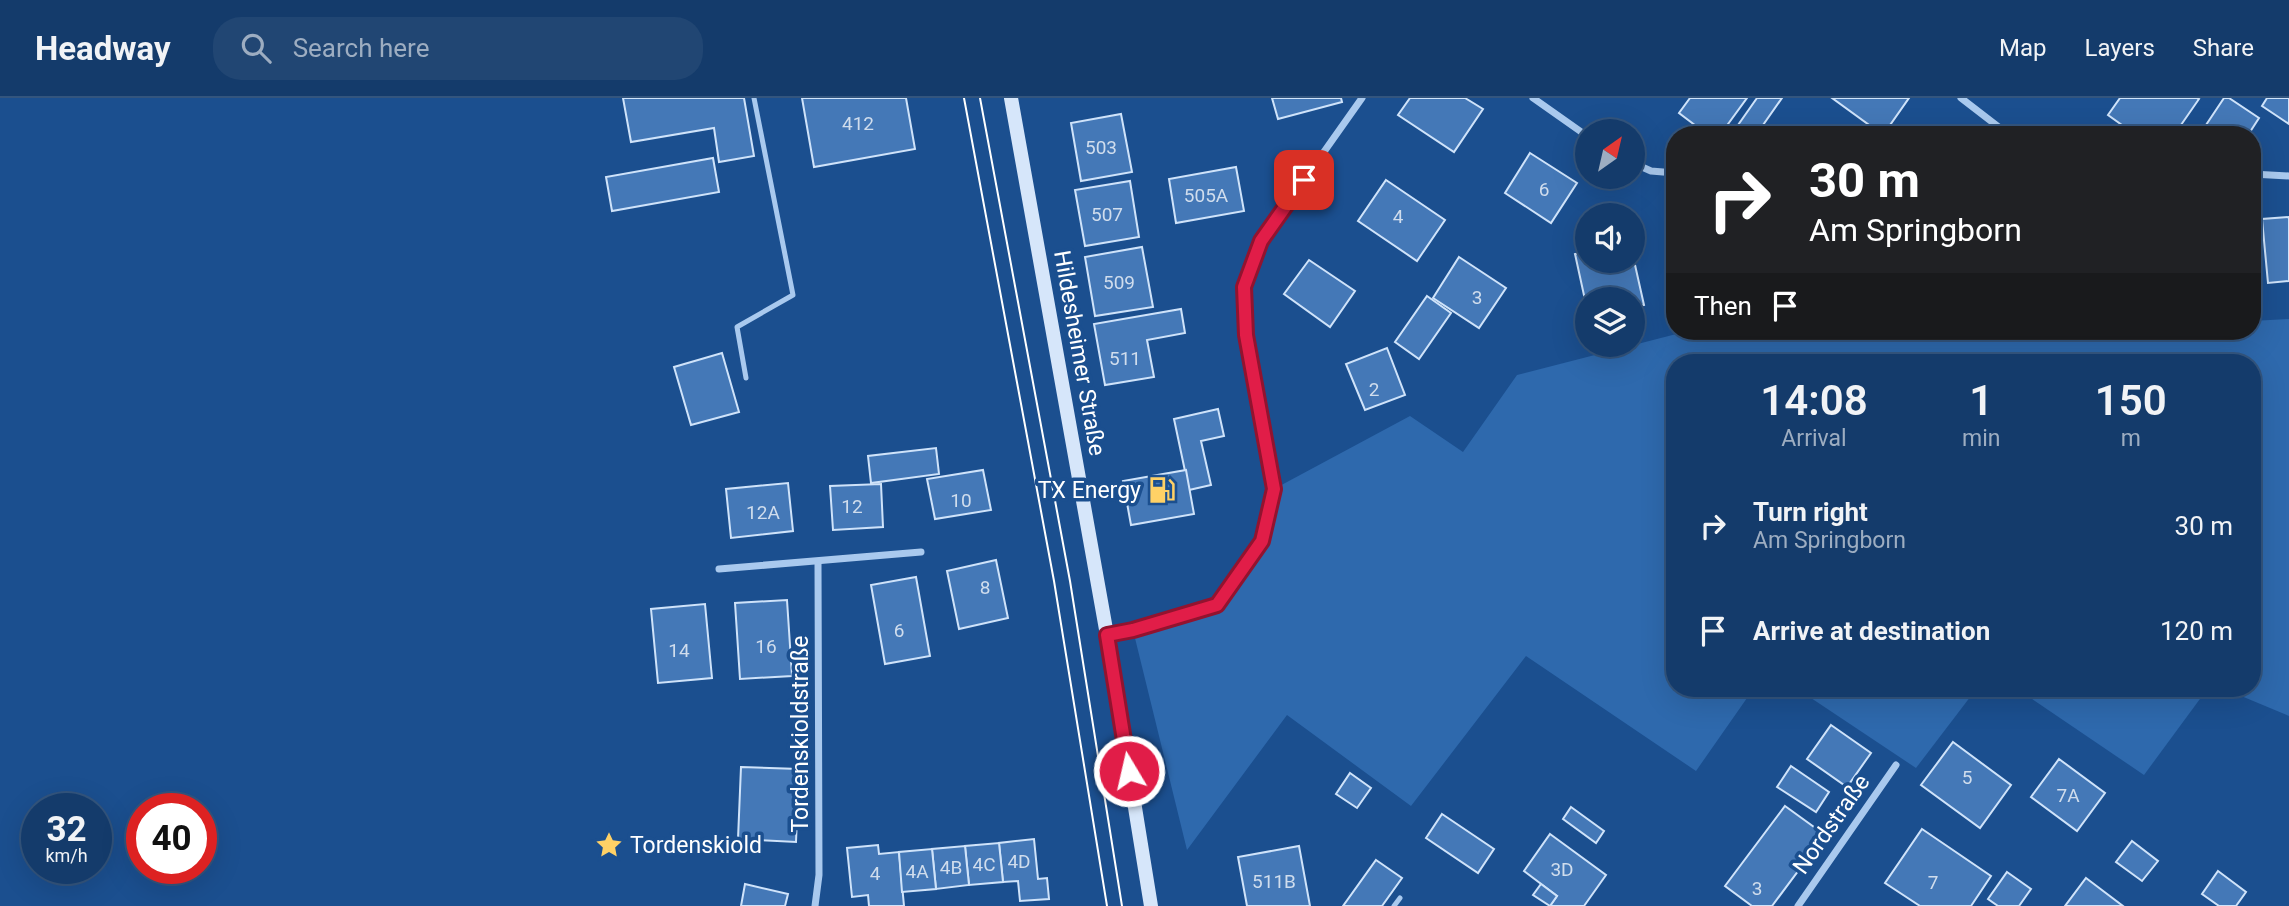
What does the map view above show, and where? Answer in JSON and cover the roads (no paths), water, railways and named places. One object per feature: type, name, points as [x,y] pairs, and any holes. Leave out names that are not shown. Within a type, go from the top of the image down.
[{"type":"street","name":"Hildesheimer Straße","points":[[1011,98],[1107,635],[1151,906]]},
{"type":"street","points":[[1107,635],[1217,605],[1262,541],[1274,489],[1246,335],[1244,287],[1261,241],[1362,98]]},
{"type":"street","points":[[1533,98],[1575,128]]},
{"type":"street","points":[[1961,98],[1997,126]]},
{"type":"street","points":[[1645,168],[1666,172]]},
{"type":"street","points":[[2261,174],[2289,176]]},
{"type":"street","points":[[719,569],[818,563],[921,552]]},
{"type":"street","name":"Tordenskioldstraße","points":[[815,906],[819,861],[818,563]]},
{"type":"street","name":"Nordstraße","points":[[1798,906],[1896,765]]},
{"type":"lane","points":[[746,378],[737,327],[793,295],[754,98]]},
{"type":"lane","points":[[1394,906],[1400,898]]},
{"type":"tram line","points":[[964,98],[1054,581],[1107,906]]},
{"type":"tram line","points":[[980,98],[1070,581],[1122,906]]},
{"type":"place","name":"TX Energy","points":[[1162,490]]},
{"type":"place","name":"Tordenskiold","points":[[609,845]]}]
